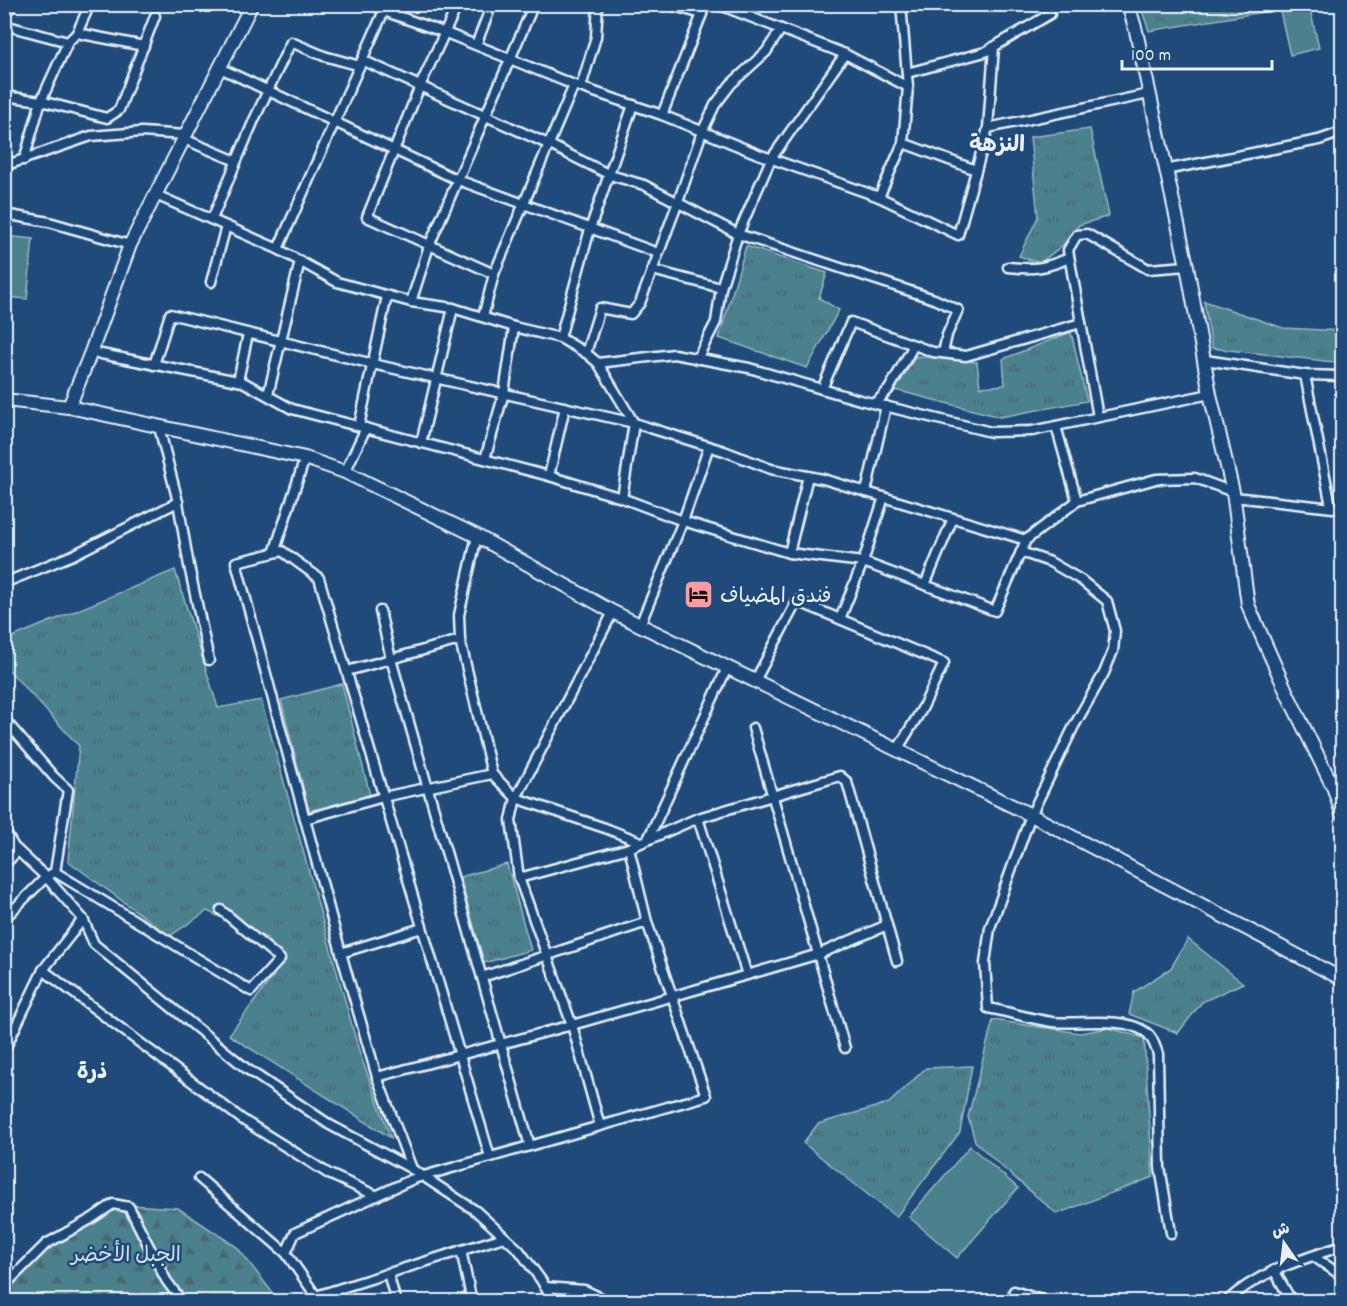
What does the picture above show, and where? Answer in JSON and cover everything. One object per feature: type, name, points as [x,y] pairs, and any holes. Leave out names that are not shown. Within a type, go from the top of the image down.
[{"type":"street","points":[[4,16],[12,4]]},
{"type":"street","points":[[24,160],[41,101],[68,42],[77,33],[90,4]]},
{"type":"street","points":[[69,407],[130,245],[252,4]]},
{"type":"street","points":[[372,4],[578,86],[662,115],[771,159],[879,197],[958,235],[988,128],[994,47]]},
{"type":"street","points":[[458,4],[420,86],[367,217],[494,274]]},
{"type":"street","points":[[476,45],[492,4]]},
{"type":"street","points":[[411,302],[429,246],[534,4]]},
{"type":"street","points":[[483,317],[494,274],[549,144],[578,86],[596,37],[598,4]]},
{"type":"street","points":[[662,115],[702,9],[667,4]]},
{"type":"street","points":[[717,4],[845,54],[908,87]]},
{"type":"street","points":[[879,197],[903,143],[908,73],[905,63],[901,4]]},
{"type":"street","points":[[1128,4],[1136,31],[1187,266],[1210,394],[1234,494],[1248,604],[1287,693],[1339,795],[1342,814]]},
{"type":"street","points":[[278,249],[385,8]]},
{"type":"street","points":[[908,73],[985,52],[1050,14]]},
{"type":"street","points":[[4,96],[41,101],[107,118],[119,110],[155,16]]},
{"type":"street","points":[[4,25],[68,42]]},
{"type":"street","points":[[586,353],[600,308],[631,314],[640,303],[714,105],[730,84],[766,51],[782,29]]},
{"type":"street","points":[[77,33],[144,46]]},
{"type":"street","points":[[212,219],[291,42],[324,56],[361,63],[420,86],[549,144],[610,175],[644,185],[738,234],[934,299],[958,310],[947,335],[943,354]]},
{"type":"street","points":[[697,358],[716,322],[721,288],[738,234],[771,159],[845,54]]},
{"type":"street","points":[[220,68],[458,180],[658,253]]},
{"type":"street","points":[[988,128],[1149,94]]},
{"type":"street","points":[[560,338],[590,229],[633,105]]},
{"type":"street","points":[[4,166],[91,136],[142,132],[185,137],[236,161]]},
{"type":"street","points":[[1165,170],[1319,140],[1342,132]]},
{"type":"street","points":[[903,143],[976,170]]},
{"type":"street","points":[[156,195],[278,249],[337,282],[411,302],[453,308],[514,327],[560,338],[586,353],[598,363],[633,423],[622,498]]},
{"type":"street","points":[[4,214],[49,222],[130,245]]},
{"type":"street","points":[[211,282],[226,226]]},
{"type":"street","points":[[1098,417],[1068,250],[1077,236],[1087,234],[1148,269],[1187,266]]},
{"type":"street","points":[[1008,267],[1032,270],[1070,258]]},
{"type":"street","points":[[268,395],[300,261]]},
{"type":"street","points":[[652,270],[721,288]]},
{"type":"street","points":[[345,472],[362,427],[387,296]]},
{"type":"street","points":[[421,442],[453,308]]},
{"type":"street","points":[[154,365],[170,314],[373,364],[633,423],[709,446],[771,469],[808,476],[884,497],[1026,540]]},
{"type":"street","points":[[822,389],[851,322],[943,354],[966,356],[1081,323]]},
{"type":"street","points":[[485,459],[504,393],[514,327]]},
{"type":"street","points":[[238,381],[248,334]]},
{"type":"street","points":[[876,404],[889,390],[914,345]]},
{"type":"street","points":[[91,352],[238,381],[292,409],[549,476],[622,498],[683,521],[789,553],[863,562],[995,611],[1026,540],[1077,501],[1156,479],[1195,478],[1234,494],[1342,509]]},
{"type":"street","points":[[598,363],[674,354],[697,358],[748,368],[876,404],[991,432],[1032,431],[1210,394]]},
{"type":"street","points":[[1204,360],[1305,375],[1342,376]]},
{"type":"street","points":[[1305,375],[1331,506]]},
{"type":"street","points":[[4,400],[69,407],[305,458],[345,472],[477,536],[613,612],[1031,815],[1342,979]]},
{"type":"street","points":[[866,492],[886,406]]},
{"type":"street","points":[[549,476],[565,407]]},
{"type":"street","points":[[1056,426],[1077,501]]},
{"type":"street","points":[[159,427],[178,502],[209,660]]},
{"type":"street","points":[[640,625],[683,521],[709,446]]},
{"type":"street","points":[[274,553],[305,458]]},
{"type":"street","points":[[789,553],[808,476]]},
{"type":"street","points":[[840,619],[863,562],[884,497]]},
{"type":"street","points":[[4,583],[74,555],[178,502]]},
{"type":"street","points":[[925,585],[953,518]]},
{"type":"street","points":[[477,536],[459,615],[460,640],[492,774],[516,798],[645,841]]},
{"type":"street","points":[[412,1168],[377,1077],[341,953],[236,562],[282,551],[319,578],[490,1157]]},
{"type":"street","points":[[1021,552],[1050,562],[1081,580],[1107,601],[1115,631],[1113,651],[1109,662],[1031,815],[990,928],[985,963],[988,1008],[1048,1022],[1074,1024],[1120,1022],[1146,1032],[1158,1054],[1160,1167],[1171,1233]]},
{"type":"street","points":[[755,681],[797,601],[944,663],[922,710],[897,750]]},
{"type":"street","points":[[380,611],[391,659],[530,1146]]},
{"type":"street","points":[[600,1126],[572,1025],[519,878],[511,820],[516,798],[613,612]]},
{"type":"street","points":[[347,671],[460,640]]},
{"type":"street","points":[[645,841],[728,668]]},
{"type":"street","points":[[4,719],[68,790],[50,875],[4,920]]},
{"type":"street","points":[[753,728],[845,1048]]},
{"type":"street","points":[[305,819],[383,797],[492,774]]},
{"type":"street","points":[[519,878],[629,848],[698,818],[840,776],[848,782],[897,961]]},
{"type":"street","points":[[698,818],[747,975]]},
{"type":"street","points":[[4,830],[18,851],[50,875],[251,991],[280,959],[221,910]]},
{"type":"street","points":[[286,1252],[295,1233],[424,1176],[706,1096],[647,922],[629,848]]},
{"type":"street","points":[[4,865],[18,851]]},
{"type":"street","points":[[50,875],[83,919],[94,944],[247,1069],[330,1125],[412,1168],[476,1211],[519,1250],[554,1302]]},
{"type":"street","points":[[4,1051],[43,970],[83,919]]},
{"type":"street","points":[[482,977],[647,922]]},
{"type":"street","points":[[377,1077],[673,997],[819,954],[887,925]]},
{"type":"street","points":[[341,953],[422,928]]},
{"type":"street","points":[[43,970],[243,1119],[328,1174],[377,1196]]},
{"type":"street","points":[[199,1178],[286,1252],[317,1299],[388,1273],[504,1237]]},
{"type":"street","points":[[4,1286],[46,1244],[91,1219],[112,1204],[129,1207],[166,1280],[182,1302]]},
{"type":"street","points":[[1226,1302],[1256,1278],[1342,1246]]},
{"type":"street","points":[[461,1250],[472,1302]]},
{"type":"street","points":[[1314,1256],[1342,1276]]},
{"type":"street","points":[[1274,1270],[1292,1302]]},
{"type":"street","points":[[388,1273],[396,1302]]},
{"type":"street","points":[[545,1287],[584,1290],[610,1302]]},
{"type":"street","points":[[1014,1291],[1047,1302]]},
{"type":"green space","points":[[1140,4],[1292,5],[1149,31]]},
{"type":"green space","points":[[1309,5],[1319,48],[1290,55],[1280,11]]},
{"type":"green space","points":[[1090,129],[1109,216],[1079,225],[1063,245],[1040,263],[1019,256],[1038,217],[1030,137]]},
{"type":"green space","points":[[5,236],[33,239],[27,299],[5,297]]},
{"type":"green space","points":[[746,246],[827,273],[819,298],[839,310],[807,368],[719,338]]},
{"type":"green space","points":[[1204,301],[1283,328],[1342,331],[1342,363],[1212,348]]},
{"type":"green space","points":[[1071,332],[1087,401],[1000,417],[895,390],[916,356],[977,362],[980,387],[1005,385],[1003,359]]},
{"type":"green space","points":[[175,570],[218,708],[261,700],[360,1054],[391,1138],[229,1035],[274,975],[267,938],[207,911],[170,936],[68,861],[79,746],[5,666],[5,640]]},
{"type":"green space","points":[[342,684],[370,795],[309,811],[281,700]]},
{"type":"green space","points":[[507,864],[531,950],[484,963],[460,877]]},
{"type":"green space","points":[[1188,939],[1243,983],[1202,1002],[1178,1033],[1129,1014],[1134,992],[1171,968]]},
{"type":"green space","points":[[993,1020],[1080,1033],[1109,1028],[1144,1038],[1153,1177],[1057,1214],[975,1141],[968,1117]]},
{"type":"green space","points":[[972,1066],[960,1132],[896,1217],[803,1143],[818,1124],[889,1103],[926,1068]]},
{"type":"green space","points":[[970,1146],[1018,1188],[957,1258],[909,1217]]},
{"type":"green space","name":"الجبل الأخضر","points":[[113,1204],[178,1208],[237,1247],[279,1301],[5,1302],[5,1286],[46,1244]]},
{"type":"place","name":"فندق المضياف","points":[[699,595]]},
{"type":"district","name":"النزهة","points":[[997,143]]},
{"type":"district","name":"ذرة","points":[[92,1070]]}]
